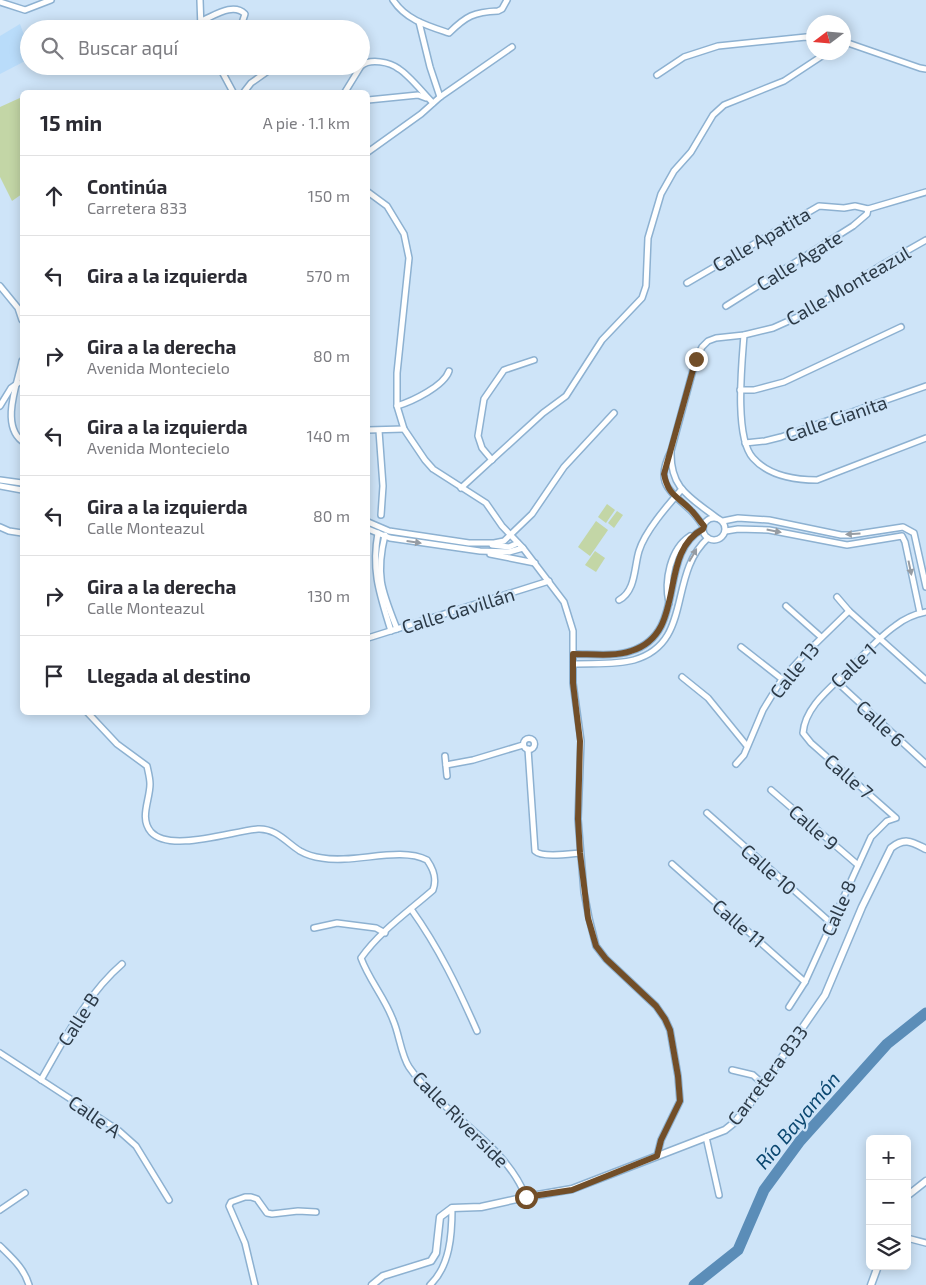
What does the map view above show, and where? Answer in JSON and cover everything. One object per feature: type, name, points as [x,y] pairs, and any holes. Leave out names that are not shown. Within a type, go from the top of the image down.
[{"type":"street","points":[[0,2],[25,10],[51,0]]},
{"type":"street","points":[[200,0],[201,20]]},
{"type":"street","points":[[393,0],[403,13],[419,22],[449,33],[463,19],[471,15],[502,9],[507,0]]},
{"type":"street","points":[[203,20],[228,9],[240,10],[245,14],[243,20]]},
{"type":"street","points":[[419,22],[430,67],[440,97]]},
{"type":"street","points":[[657,75],[684,57],[718,46],[806,37]]},
{"type":"street","points":[[851,44],[926,69]]},
{"type":"street","points":[[370,151],[421,114],[440,97],[512,47]]},
{"type":"street","points":[[461,488],[543,414],[566,396],[602,340],[642,298],[646,286],[648,238],[661,194],[674,171],[690,152],[713,115],[724,105],[784,81],[816,60]]},
{"type":"street","points":[[370,62],[398,68],[433,103]]},
{"type":"street","points":[[224,75],[233,90]]},
{"type":"street","points":[[246,90],[251,83],[262,75]]},
{"type":"street","points":[[345,90],[355,75]]},
{"type":"street","points":[[370,100],[418,95],[433,103]]},
{"type":"street","name":"Calle Apatita","points":[[687,283],[819,206],[844,208],[855,206],[868,209],[926,192]]},
{"type":"street","points":[[370,193],[387,206],[404,234],[409,258],[397,372],[397,406],[404,429],[424,460],[433,469],[486,503],[502,526],[523,548],[564,602],[571,624],[573,631],[573,683],[580,741],[578,819],[588,918],[596,946],[606,959],[656,1006],[670,1030],[678,1076],[680,1101],[661,1140],[657,1156]]},
{"type":"street","name":"Calle Agate","points":[[726,306],[853,226],[867,214],[868,209]]},
{"type":"street","name":"Calle Monteazul","points":[[703,528],[690,509],[670,492],[664,474],[696,359],[702,347],[708,341],[716,338],[744,335],[773,328],[802,315],[926,240]]},
{"type":"street","points":[[0,286],[18,308],[20,314]]},
{"type":"street","points":[[740,390],[754,390],[784,382],[901,327]]},
{"type":"street","points":[[744,335],[740,390],[746,443],[752,457],[782,476],[801,480],[817,480],[926,438]]},
{"type":"street","points":[[492,460],[482,448],[478,436],[484,398],[504,370],[534,360]]},
{"type":"street","points":[[397,406],[435,387],[447,377],[449,370]]},
{"type":"street","points":[[20,371],[12,409],[13,426],[20,439]]},
{"type":"street","points":[[0,406],[11,388],[18,382]]},
{"type":"street","name":"Calle Cianita","points":[[746,443],[781,437],[926,386]]},
{"type":"street","points":[[480,543],[500,542],[511,535],[532,514],[564,467],[614,413]]},
{"type":"street","points":[[370,430],[404,429]]},
{"type":"street","points":[[379,431],[383,486],[381,515]]},
{"type":"street","name":"Calle Monteazul","points":[[671,451],[674,479],[682,490],[717,518]]},
{"type":"street","points":[[0,480],[20,483]]},
{"type":"street","points":[[0,486],[20,490]]},
{"type":"street","points":[[619,600],[631,588],[639,550],[643,543],[660,516],[682,490]]},
{"type":"street","points":[[573,654],[625,653],[650,641],[657,634],[664,621],[680,555],[695,533],[703,528],[707,520],[717,518],[723,521],[738,518],[769,520],[851,535],[903,527],[914,533],[926,587]]},
{"type":"street","points":[[708,538],[717,540],[723,537],[726,530],[723,521]]},
{"type":"street","points":[[370,523],[386,530],[503,547],[518,543]]},
{"type":"street","points":[[0,527],[20,533]]},
{"type":"street","points":[[379,528],[375,570],[379,593],[394,630]]},
{"type":"street","points":[[703,528],[708,538]]},
{"type":"street","points":[[370,530],[385,537],[480,551],[535,563]]},
{"type":"street","points":[[386,530],[381,550],[379,572],[394,630]]},
{"type":"street","points":[[726,530],[769,530],[847,545],[902,536],[923,612]]},
{"type":"street","points":[[573,664],[633,660],[652,653],[665,640],[674,624],[688,564],[699,546],[708,538]]},
{"type":"street","points":[[480,551],[509,552],[523,548]]},
{"type":"street","name":"Calle Gavillán","points":[[370,637],[549,581]]},
{"type":"street","points":[[837,597],[849,611],[926,680]]},
{"type":"street","points":[[786,606],[822,637]]},
{"type":"street","name":"Calle 13","points":[[736,764],[744,755],[763,710],[782,679],[849,611]]},
{"type":"street","name":"Calle 1","points":[[803,733],[804,724],[826,691],[880,638],[894,627],[923,612]]},
{"type":"street","points":[[741,647],[782,679]]},
{"type":"street","points":[[682,677],[708,698],[747,746]]},
{"type":"street","name":"Calle 6","points":[[837,682],[926,764]]},
{"type":"street","name":"Calle Riverside","points":[[90,715],[117,744],[146,766],[150,783],[144,819],[150,831],[162,840],[191,840],[259,829],[277,833],[301,852],[322,858],[336,860],[411,854],[427,860],[434,874],[435,883],[433,890],[385,932],[361,958],[393,1019],[408,1065],[431,1092],[503,1159],[520,1182],[526,1197]]},
{"type":"street","name":"Calle 7","points":[[803,733],[811,744],[896,818]]},
{"type":"street","points":[[446,765],[473,760],[523,745],[525,740],[532,739],[534,746],[528,750]]},
{"type":"street","points":[[523,745],[528,750],[535,850],[537,854],[580,853]]},
{"type":"street","points":[[445,756],[447,776]]},
{"type":"street","name":"Calle 9","points":[[771,790],[858,865]]},
{"type":"street","name":"Calle 10","points":[[707,813],[832,924]]},
{"type":"street","name":"Calle 8","points":[[789,1007],[805,982],[871,838],[886,821],[896,818]]},
{"type":"street","name":"Carretera 833","points":[[452,1208],[482,1207],[526,1197],[572,1190],[725,1130],[735,1122],[763,1084],[825,994],[862,907],[891,848],[897,843],[910,840],[926,849]]},
{"type":"street","name":"Calle 11","points":[[672,864],[805,982]]},
{"type":"street","points":[[411,909],[431,936],[452,975],[477,1031]]},
{"type":"street","points":[[314,928],[337,923],[376,928],[385,932]]},
{"type":"street","name":"Calle B","points":[[40,1080],[70,1029],[108,975],[122,964]]},
{"type":"street","name":"Calle A","points":[[0,1053],[118,1130],[136,1146],[169,1200]]},
{"type":"street","points":[[732,1070],[753,1075],[763,1084]]},
{"type":"street","points":[[706,1137],[719,1195]]},
{"type":"street","points":[[911,1193],[926,1181]]},
{"type":"street","points":[[0,1210],[24,1193]]},
{"type":"street","points":[[255,1285],[245,1242],[229,1206],[231,1202],[251,1197],[257,1199],[267,1213],[316,1212]]},
{"type":"street","points":[[372,1285],[383,1276],[431,1261],[436,1253],[440,1217],[452,1208]]},
{"type":"street","points":[[430,1285],[436,1279],[446,1259],[452,1229],[452,1208]]},
{"type":"street","points":[[911,1239],[926,1243]]},
{"type":"street","points":[[0,1246],[19,1265],[29,1285]]},
{"type":"street","points":[[871,1285],[877,1270]]},
{"type":"shaded area","points":[[20,24],[20,64],[0,74],[0,36]]},
{"type":"green space","points":[[20,98],[20,195],[12,201],[0,177],[0,107]]},
{"type":"green space","points":[[607,504],[615,510],[606,523],[598,517]]},
{"type":"green space","points":[[617,511],[623,515],[614,528],[608,523]]},
{"type":"green space","points":[[596,521],[608,530],[590,556],[578,547]]},
{"type":"green space","points":[[595,551],[605,558],[596,572],[585,565]]},
{"type":"waterway","name":"Río Bayamón","points":[[694,1285],[738,1250],[764,1190],[800,1141],[887,1044],[926,1013]]},
{"type":"route","points":[[526,1197],[572,1190],[657,1156],[661,1140],[680,1101],[675,1055],[670,1030],[665,1019],[656,1006],[606,959],[596,946],[588,918],[578,819],[580,741],[573,683],[573,654],[625,653],[650,641],[657,634],[664,621],[680,555],[695,533],[703,529],[704,526],[690,509],[670,492],[664,474],[696,359]]}]
